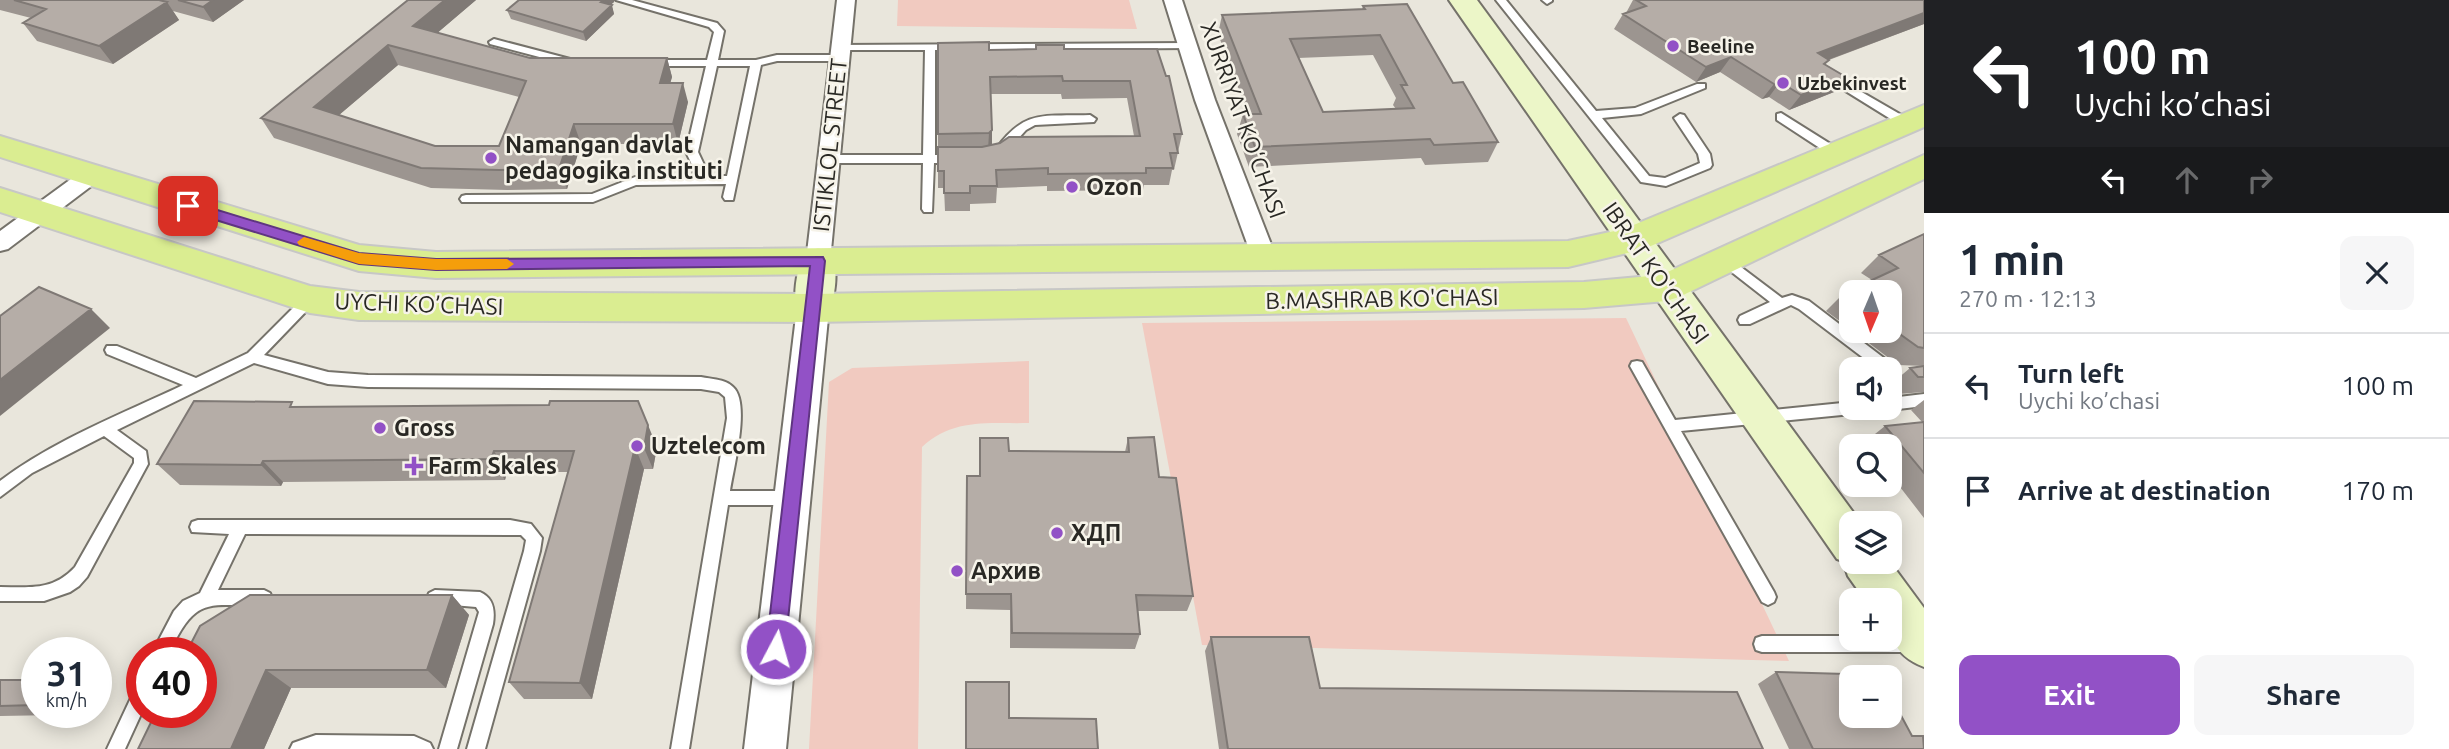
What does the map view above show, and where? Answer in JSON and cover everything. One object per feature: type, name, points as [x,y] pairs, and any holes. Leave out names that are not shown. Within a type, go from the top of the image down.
[{"type":"main road","name":"IBRAT KO'CHASI","points":[[1463,0],[1839,527]]},
{"type":"main road","name":"B.MASHRAB KO'CHASI","points":[[818,261],[1568,254],[1632,240],[1915,119]]},
{"type":"main road","name":"UYCHI KO’CHASI","points":[[0,146],[359,258],[436,265],[818,261]]},
{"type":"main road","name":"B.MASHRAB KO'CHASI","points":[[813,308],[1584,295],[1666,288],[1924,166]]},
{"type":"main road","name":"UYCHI KO’CHASI","points":[[0,199],[310,299],[359,306],[813,308]]},
{"type":"main road","name":"ISTIKLOL STREET","points":[[813,308],[818,261]]},
{"type":"main road","points":[[1873,574],[1924,645]]},
{"type":"street","name":"ISTIKLOL STREET","points":[[818,261],[846,0]]},
{"type":"street","name":"XURRIYAT KO‘CHASI","points":[[1173,0],[1205,100],[1264,257]]},
{"type":"street","points":[[0,243],[90,176]]},
{"type":"street","name":"ISTIKLOL STREET","points":[[765,749],[813,308]]},
{"type":"lane","points":[[621,0],[713,25],[719,30],[692,152],[700,169],[698,180]]},
{"type":"lane","points":[[1501,0],[1645,178],[1666,182],[1706,166],[1704,155],[1680,118]]},
{"type":"lane","points":[[494,42],[550,58],[582,63]]},
{"type":"lane","points":[[632,63],[756,63],[777,58],[930,47],[1188,46]]},
{"type":"lane","points":[[928,209],[930,47]]},
{"type":"lane","points":[[729,197],[756,63]]},
{"type":"lane","points":[[1824,73],[1915,119]]},
{"type":"lane","points":[[1592,115],[1637,111],[1701,86]]},
{"type":"lane","points":[[1781,117],[1836,153]]},
{"type":"lane","points":[[991,157],[998,154],[1026,123],[1043,120],[1090,120]]},
{"type":"lane","points":[[829,159],[967,158]]},
{"type":"lane","points":[[466,199],[593,198],[635,181],[732,180]]},
{"type":"lane","points":[[1725,260],[1780,303]]},
{"type":"lane","points":[[0,490],[27,468],[253,357],[310,299]]},
{"type":"lane","points":[[1745,320],[1780,303],[1793,300],[1804,305],[1874,357]]},
{"type":"lane","points":[[112,349],[196,384]]},
{"type":"lane","points":[[253,357],[328,378],[368,381],[719,385],[730,391],[735,401],[680,749]]},
{"type":"lane","points":[[1637,366],[1768,597]]},
{"type":"lane","points":[[1902,403],[1924,400]]},
{"type":"lane","points":[[1671,426],[1839,409]]},
{"type":"lane","points":[[0,594],[42,594],[60,590],[73,582],[81,572],[141,464],[141,455],[135,449],[105,429]]},
{"type":"lane","points":[[721,498],[792,498]]},
{"type":"lane","points":[[198,527],[525,529],[534,538],[532,551],[476,749]]},
{"type":"lane","points":[[206,598],[240,527]]},
{"type":"lane","points":[[169,637],[183,610],[193,601],[206,598],[287,598]]},
{"type":"lane","points":[[423,598],[480,600],[487,610],[447,749]]},
{"type":"lane","points":[[1762,644],[1924,645]]},
{"type":"lane","points":[[116,749],[126,727]]},
{"type":"lane","points":[[299,749],[328,744],[414,745],[424,749]]},
{"type":"shaded area","points":[[898,0],[1129,0],[1137,29],[897,26]]},
{"type":"shaded area","points":[[1626,318],[1789,661],[1202,645],[1142,323]]},
{"type":"shaded area","points":[[1029,361],[1029,423],[972,424],[946,431],[922,447],[918,749],[809,749],[829,382],[852,368]]},
{"type":"building","points":[[14,0],[167,2],[99,46],[23,23],[46,9]]},
{"type":"building","points":[[178,0],[213,0],[203,7]]},
{"type":"building","points":[[408,0],[445,0],[413,26],[530,58],[667,58],[660,83],[683,83],[673,124],[574,124],[559,169],[421,168],[261,118]],"holes":[[[388,45],[526,81],[499,146],[435,146],[314,107]]]},
{"type":"building","points":[[519,0],[604,0],[601,2],[612,5],[583,32],[507,10]]},
{"type":"building","points":[[1636,0],[1924,0],[1924,13],[1818,53],[1829,60],[1824,64],[1846,77],[1801,95],[1780,82],[1774,84],[1731,57],[1706,67],[1623,14],[1646,6]]},
{"type":"building","points":[[1407,4],[1453,83],[1463,82],[1498,142],[1434,145],[1430,139],[1255,147],[1243,114],[1261,114],[1222,15],[1365,9],[1363,6]],"holes":[[[1380,35],[1407,85],[1401,85],[1414,108],[1323,112],[1290,39]]]},
{"type":"building","points":[[989,42],[989,50],[1036,49],[1036,45],[1064,45],[1064,49],[1157,49],[1166,76],[1169,76],[1182,134],[1174,134],[1178,153],[1170,153],[1173,168],[1146,168],[1146,173],[1048,174],[1048,168],[996,170],[997,186],[970,186],[970,193],[944,193],[944,171],[938,171],[938,147],[982,147],[1000,143],[1009,137],[1140,136],[1130,81],[1063,81],[1062,76],[990,77],[992,130],[989,133],[938,134],[938,43]]},
{"type":"building","points":[[1924,234],[1924,348],[1902,336],[1902,280],[1872,280],[1898,268],[1879,255]]},
{"type":"building","points":[[39,287],[91,309],[0,380],[0,316]]},
{"type":"building","points":[[1924,366],[1924,377],[1918,377],[1910,368]]},
{"type":"building","points":[[194,401],[292,402],[290,407],[549,405],[550,401],[638,401],[648,425],[644,448],[635,447],[580,683],[509,682],[574,451],[494,451],[491,459],[263,461],[261,465],[157,464]]},
{"type":"building","points":[[1924,422],[1924,473],[1902,446],[1902,434],[1892,434],[1885,426]]},
{"type":"building","points":[[1154,437],[1159,477],[1176,478],[1193,596],[1136,595],[1140,634],[1012,633],[1011,594],[966,594],[967,476],[980,476],[980,438],[1008,438],[1009,451],[1129,452],[1128,438]]},
{"type":"building","points":[[250,595],[452,595],[427,670],[266,670],[231,749],[138,749],[148,728],[217,728],[217,637],[194,637],[200,626]]},
{"type":"building","points":[[1211,637],[1309,637],[1320,688],[1737,692],[1763,749],[1228,749]]},
{"type":"building","points":[[1776,672],[1839,674],[1839,728],[1902,728],[1902,717],[1912,736],[1923,736],[1924,749],[1813,749]]},
{"type":"building","points":[[0,680],[21,680],[21,705],[0,706]]},
{"type":"building","points":[[966,682],[1009,682],[1009,718],[1096,719],[1098,749],[966,749]]},
{"type":"slow traffic","points":[[304,242],[359,258],[436,265],[507,264]]},
{"type":"place","name":"Beeline","points":[[1673,46]]},
{"type":"place","name":"Uzbekinvest","points":[[1783,83]]},
{"type":"place","name":"Namangan davlat pedagogika instituti","points":[[491,158]]},
{"type":"place","name":"Ozon","points":[[1072,187]]},
{"type":"place","name":"Gross","points":[[380,428]]},
{"type":"place","name":"Uztelecom","points":[[637,446]]},
{"type":"place","name":"Farm Skales","points":[[414,466]]},
{"type":"place","name":"ХДП","points":[[1057,533]]},
{"type":"place","name":"Архив","points":[[957,571]]},
{"type":"route","points":[[188,206],[359,258],[436,265],[818,261],[776,649]]}]
